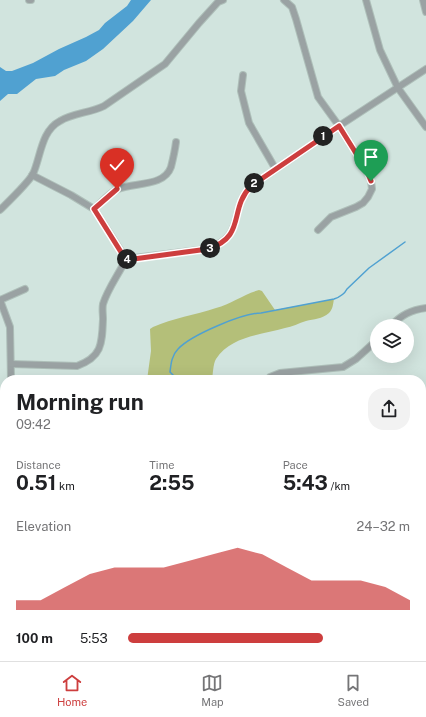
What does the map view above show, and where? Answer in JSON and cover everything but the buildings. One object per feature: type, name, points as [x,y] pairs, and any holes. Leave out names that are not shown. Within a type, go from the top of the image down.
[{"type":"street","points":[[0,210],[32,175],[46,135],[53,127],[60,121],[94,111],[104,106],[165,64],[218,2],[223,0]]},
{"type":"street","points":[[284,0],[292,7],[318,97],[339,126],[367,171],[371,181],[372,189],[363,203],[331,217],[318,230]]},
{"type":"street","points":[[366,0],[380,50],[398,88],[426,128]]},
{"type":"street","points":[[423,0],[426,12]]},
{"type":"street","points":[[126,260],[208,249],[217,246],[224,241],[234,229],[241,200],[245,192],[251,186],[275,168],[426,69]]},
{"type":"street","points":[[243,75],[241,91],[248,123],[275,168]]},
{"type":"street","points":[[94,209],[117,189],[154,182],[166,175],[170,168],[176,142]]},
{"type":"street","points":[[32,175],[71,194],[94,209],[126,260]]},
{"type":"street","points":[[11,364],[77,366],[86,363],[94,357],[102,341],[103,305],[108,291],[126,260]]},
{"type":"street","points":[[11,375],[10,327],[0,300],[25,289]]},
{"type":"street","points":[[398,319],[414,309],[426,308]]},
{"type":"street","points":[[275,375],[280,373],[343,367],[356,359],[370,346]]},
{"type":"green space","points":[[259,290],[262,291],[275,310],[334,299],[331,310],[324,316],[247,338],[230,345],[222,351],[216,359],[213,375],[148,375],[151,351],[150,329],[168,321],[222,306]]},
{"type":"water","points":[[131,0],[151,0],[133,21],[103,49],[86,61],[64,70],[55,76],[36,79],[17,94],[8,94],[0,101],[0,67],[6,71],[12,71],[33,63],[86,37],[99,30],[105,23],[127,6]]},
{"type":"waterway","points":[[173,375],[170,372],[174,354],[185,343],[194,337],[230,321],[253,314],[334,299],[343,294],[369,268],[405,242]]},
{"type":"route","points":[[117,189],[94,209],[126,260],[208,249],[217,246],[229,236],[234,229],[241,200],[245,192],[251,186],[275,168],[339,126],[367,171],[371,181]]}]
